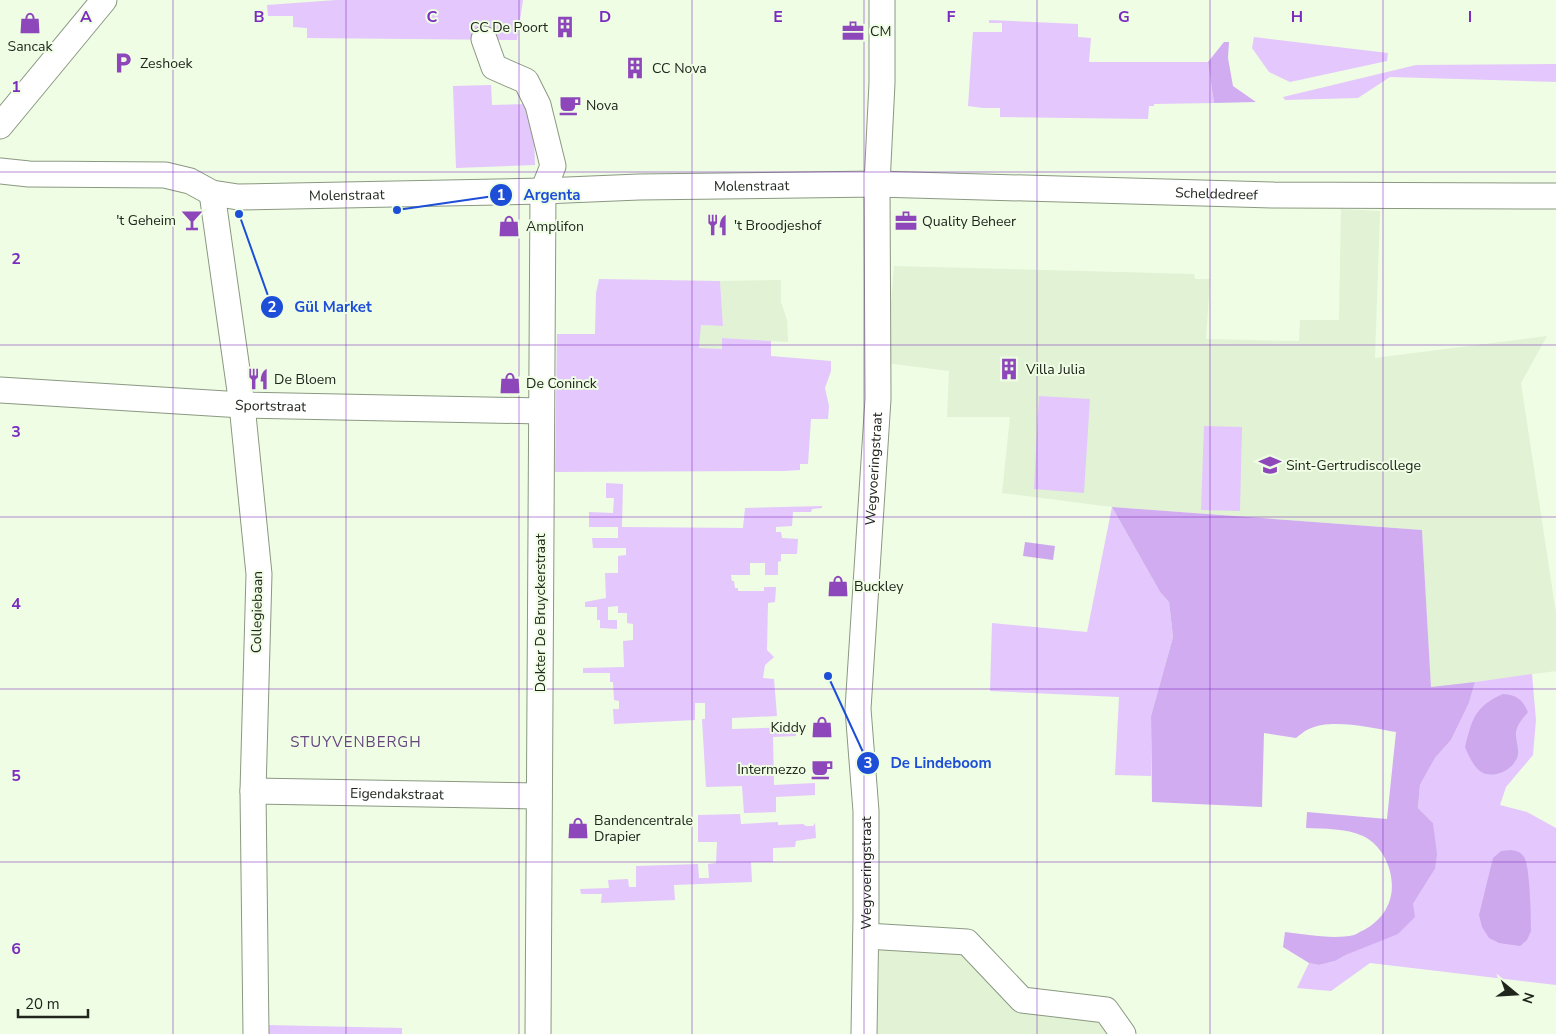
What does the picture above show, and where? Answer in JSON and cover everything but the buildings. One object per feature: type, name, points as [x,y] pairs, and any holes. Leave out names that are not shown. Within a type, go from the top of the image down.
[{"type":"street","points":[[0,126],[104,0]]},
{"type":"street","name":"Wegvoeringstraat","points":[[864,1034],[866,811],[858,709],[878,399],[877,184],[882,83],[882,0]]},
{"type":"street","points":[[484,39],[494,67],[526,81],[538,105],[553,166],[543,191]]},
{"type":"street","name":"Molenstraat","points":[[0,171],[29,174],[165,175],[190,181],[212,193],[238,197],[543,191],[639,187],[877,184]]},
{"type":"street","name":"Scheldedreef","points":[[877,184],[1274,195],[1556,196]]},
{"type":"street","name":"Dokter De Bruyckerstraat","points":[[538,1034],[543,191]]},
{"type":"street","name":"Collegiebaan","points":[[212,193],[242,404],[259,574],[254,791],[256,1034]]},
{"type":"street","name":"Sportstraat","points":[[0,390],[242,404],[541,411]]},
{"type":"street","name":"Eigendakstraat","points":[[254,791],[539,796]]},
{"type":"street","name":"Wegvoeringstraat","points":[[866,936],[967,942],[1022,1000],[1106,1010],[1123,1034]]},
{"type":"shaded area","points":[[336,0],[523,0],[517,40],[307,38],[307,28],[293,27],[293,16],[268,16],[267,5]]},
{"type":"shaded area","points":[[989,20],[1078,24],[1078,37],[1091,38],[1089,62],[1208,62],[1214,103],[1154,104],[1154,106],[1149,106],[1148,119],[1000,117],[1000,108],[968,106],[973,32],[1002,32],[1002,23],[989,23]]},
{"type":"shaded area","points":[[1254,37],[1388,53],[1387,61],[1290,82],[1269,72],[1252,48]]},
{"type":"shaded area","points":[[1224,42],[1229,42],[1228,58],[1233,86],[1256,102],[1214,103],[1208,62]]},
{"type":"shaded area","points":[[1556,64],[1556,82],[1390,77],[1358,98],[1285,100],[1283,97],[1416,65]]},
{"type":"shaded area","points":[[491,85],[492,105],[533,104],[535,165],[456,168],[453,86]]},
{"type":"shaded area","name":"Sint-Gertrudiscollege","points":[[1341,209],[1380,211],[1375,358],[1547,336],[1521,383],[1556,613],[1556,671],[1431,688],[1422,530],[1112,507],[1002,493],[1010,417],[947,417],[949,371],[886,363],[894,266],[1194,274],[1195,279],[1210,279],[1206,339],[1299,341],[1300,320],[1339,320]]},
{"type":"shaded area","points":[[599,279],[720,281],[723,326],[701,325],[699,348],[722,349],[722,338],[771,341],[771,356],[831,361],[831,371],[825,388],[829,406],[828,419],[811,419],[808,464],[800,464],[800,470],[784,471],[555,472],[557,334],[595,334],[596,293]]},
{"type":"shaded area","points":[[781,280],[781,302],[787,320],[788,342],[723,338],[722,349],[699,348],[700,325],[723,326],[720,281]]},
{"type":"shaded area","points":[[1039,396],[1090,399],[1084,493],[1034,489]]},
{"type":"shaded area","points":[[1204,426],[1242,427],[1240,511],[1201,510]]},
{"type":"shaded area","points":[[606,483],[623,484],[622,527],[743,528],[745,508],[822,506],[822,508],[812,509],[811,512],[793,512],[792,526],[776,527],[776,532],[781,532],[782,538],[798,539],[797,554],[781,554],[781,561],[778,562],[778,575],[765,575],[765,563],[750,563],[750,575],[731,575],[735,588],[738,588],[738,591],[764,591],[764,587],[776,587],[775,602],[768,603],[767,650],[774,657],[765,665],[763,678],[774,679],[777,716],[732,718],[732,729],[796,727],[796,736],[773,737],[774,785],[815,783],[815,795],[776,797],[776,812],[744,813],[742,786],[706,787],[702,719],[705,719],[705,703],[695,703],[695,720],[614,724],[613,709],[619,709],[619,701],[614,700],[613,682],[610,682],[610,673],[583,673],[583,668],[624,667],[623,641],[633,640],[633,624],[627,623],[627,613],[618,613],[618,606],[608,607],[608,620],[617,620],[617,629],[600,628],[600,620],[597,620],[597,607],[585,607],[585,602],[606,598],[605,573],[618,573],[618,556],[626,555],[626,548],[593,548],[592,538],[618,538],[618,527],[589,527],[589,512],[613,513],[614,498],[606,498]]},
{"type":"shaded area","points":[[1112,507],[1160,592],[1169,602],[1173,637],[1151,716],[1151,776],[1115,775],[1119,697],[990,691],[992,623],[1087,632]]},
{"type":"shaded area","points":[[1112,507],[1422,530],[1431,687],[1475,682],[1469,703],[1451,740],[1435,758],[1420,785],[1418,808],[1433,823],[1437,854],[1435,869],[1413,904],[1415,917],[1398,934],[1335,961],[1319,965],[1309,963],[1283,947],[1285,932],[1328,937],[1354,935],[1374,924],[1386,909],[1392,889],[1391,879],[1385,858],[1379,849],[1372,842],[1356,833],[1335,829],[1306,828],[1307,812],[1387,819],[1396,732],[1364,726],[1329,724],[1307,730],[1296,738],[1264,733],[1262,807],[1152,802],[1151,716],[1173,637],[1169,602],[1160,592]]},
{"type":"shaded area","points":[[1025,542],[1055,546],[1053,560],[1023,556]]},
{"type":"shaded area","points":[[1532,674],[1536,720],[1533,755],[1506,787],[1500,805],[1527,812],[1556,828],[1556,985],[1370,963],[1331,991],[1297,988],[1309,963],[1319,965],[1335,961],[1348,954],[1413,904],[1435,869],[1433,823],[1418,808],[1420,785],[1435,758],[1451,740],[1469,703],[1475,682]]},
{"type":"shaded area","points":[[1503,694],[1512,695],[1518,699],[1524,704],[1528,712],[1519,724],[1516,732],[1518,754],[1516,761],[1503,772],[1493,775],[1477,769],[1465,747],[1476,714],[1486,703]]},
{"type":"shaded area","points":[[740,814],[741,824],[778,822],[778,825],[803,824],[813,826],[815,823],[816,838],[796,841],[795,847],[773,848],[773,862],[751,862],[752,882],[674,885],[675,900],[601,903],[602,894],[581,894],[580,889],[609,888],[608,880],[628,879],[629,887],[636,887],[636,866],[698,864],[699,878],[709,878],[708,864],[716,863],[717,842],[698,842],[698,815]]},
{"type":"shaded area","points":[[1511,850],[1519,852],[1524,857],[1529,881],[1531,931],[1527,940],[1520,946],[1499,943],[1489,938],[1482,927],[1479,915],[1493,858],[1501,851]]},
{"type":"shaded area","points":[[879,947],[957,949],[1007,1003],[1088,1015],[1101,1024],[1110,1034],[877,1034]]},
{"type":"shaded area","points":[[267,1025],[402,1028],[402,1034],[268,1034]]},
{"type":"place","name":"Sancak","points":[[30,23]]},
{"type":"place","name":"CC De Poort","points":[[565,27]]},
{"type":"place","name":"CM","points":[[853,31]]},
{"type":"place","name":"Zeshoek","points":[[123,63]]},
{"type":"place","name":"CC Nova","points":[[635,68]]},
{"type":"place","name":"Nova","points":[[570,105]]},
{"type":"place","name":"Argenta","points":[[397,210]]},
{"type":"place","name":"Gül Market","points":[[239,214]]},
{"type":"place","name":"'t Geheim","points":[[192,220]]},
{"type":"place","name":"Quality Beheer","points":[[906,221]]},
{"type":"place","name":"'t Broodjeshof","points":[[717,225]]},
{"type":"place","name":"Amplifon","points":[[509,226]]},
{"type":"place","name":"Villa Julia","points":[[1009,369]]},
{"type":"place","name":"De Bloem","points":[[258,379]]},
{"type":"place","name":"De Coninck","points":[[510,383]]},
{"type":"place","name":"Sint-Gertrudiscollege","points":[[1270,465]]},
{"type":"place","name":"Buckley","points":[[838,586]]},
{"type":"place","name":"De Lindeboom","points":[[828,676]]},
{"type":"place","name":"Kiddy","points":[[822,727]]},
{"type":"place","name":"Intermezzo","points":[[822,769]]},
{"type":"place","name":"Bandencentrale Drapier","points":[[578,828]]},
{"type":"district","name":"STUYVENBERGH","points":[[356,742]]}]
